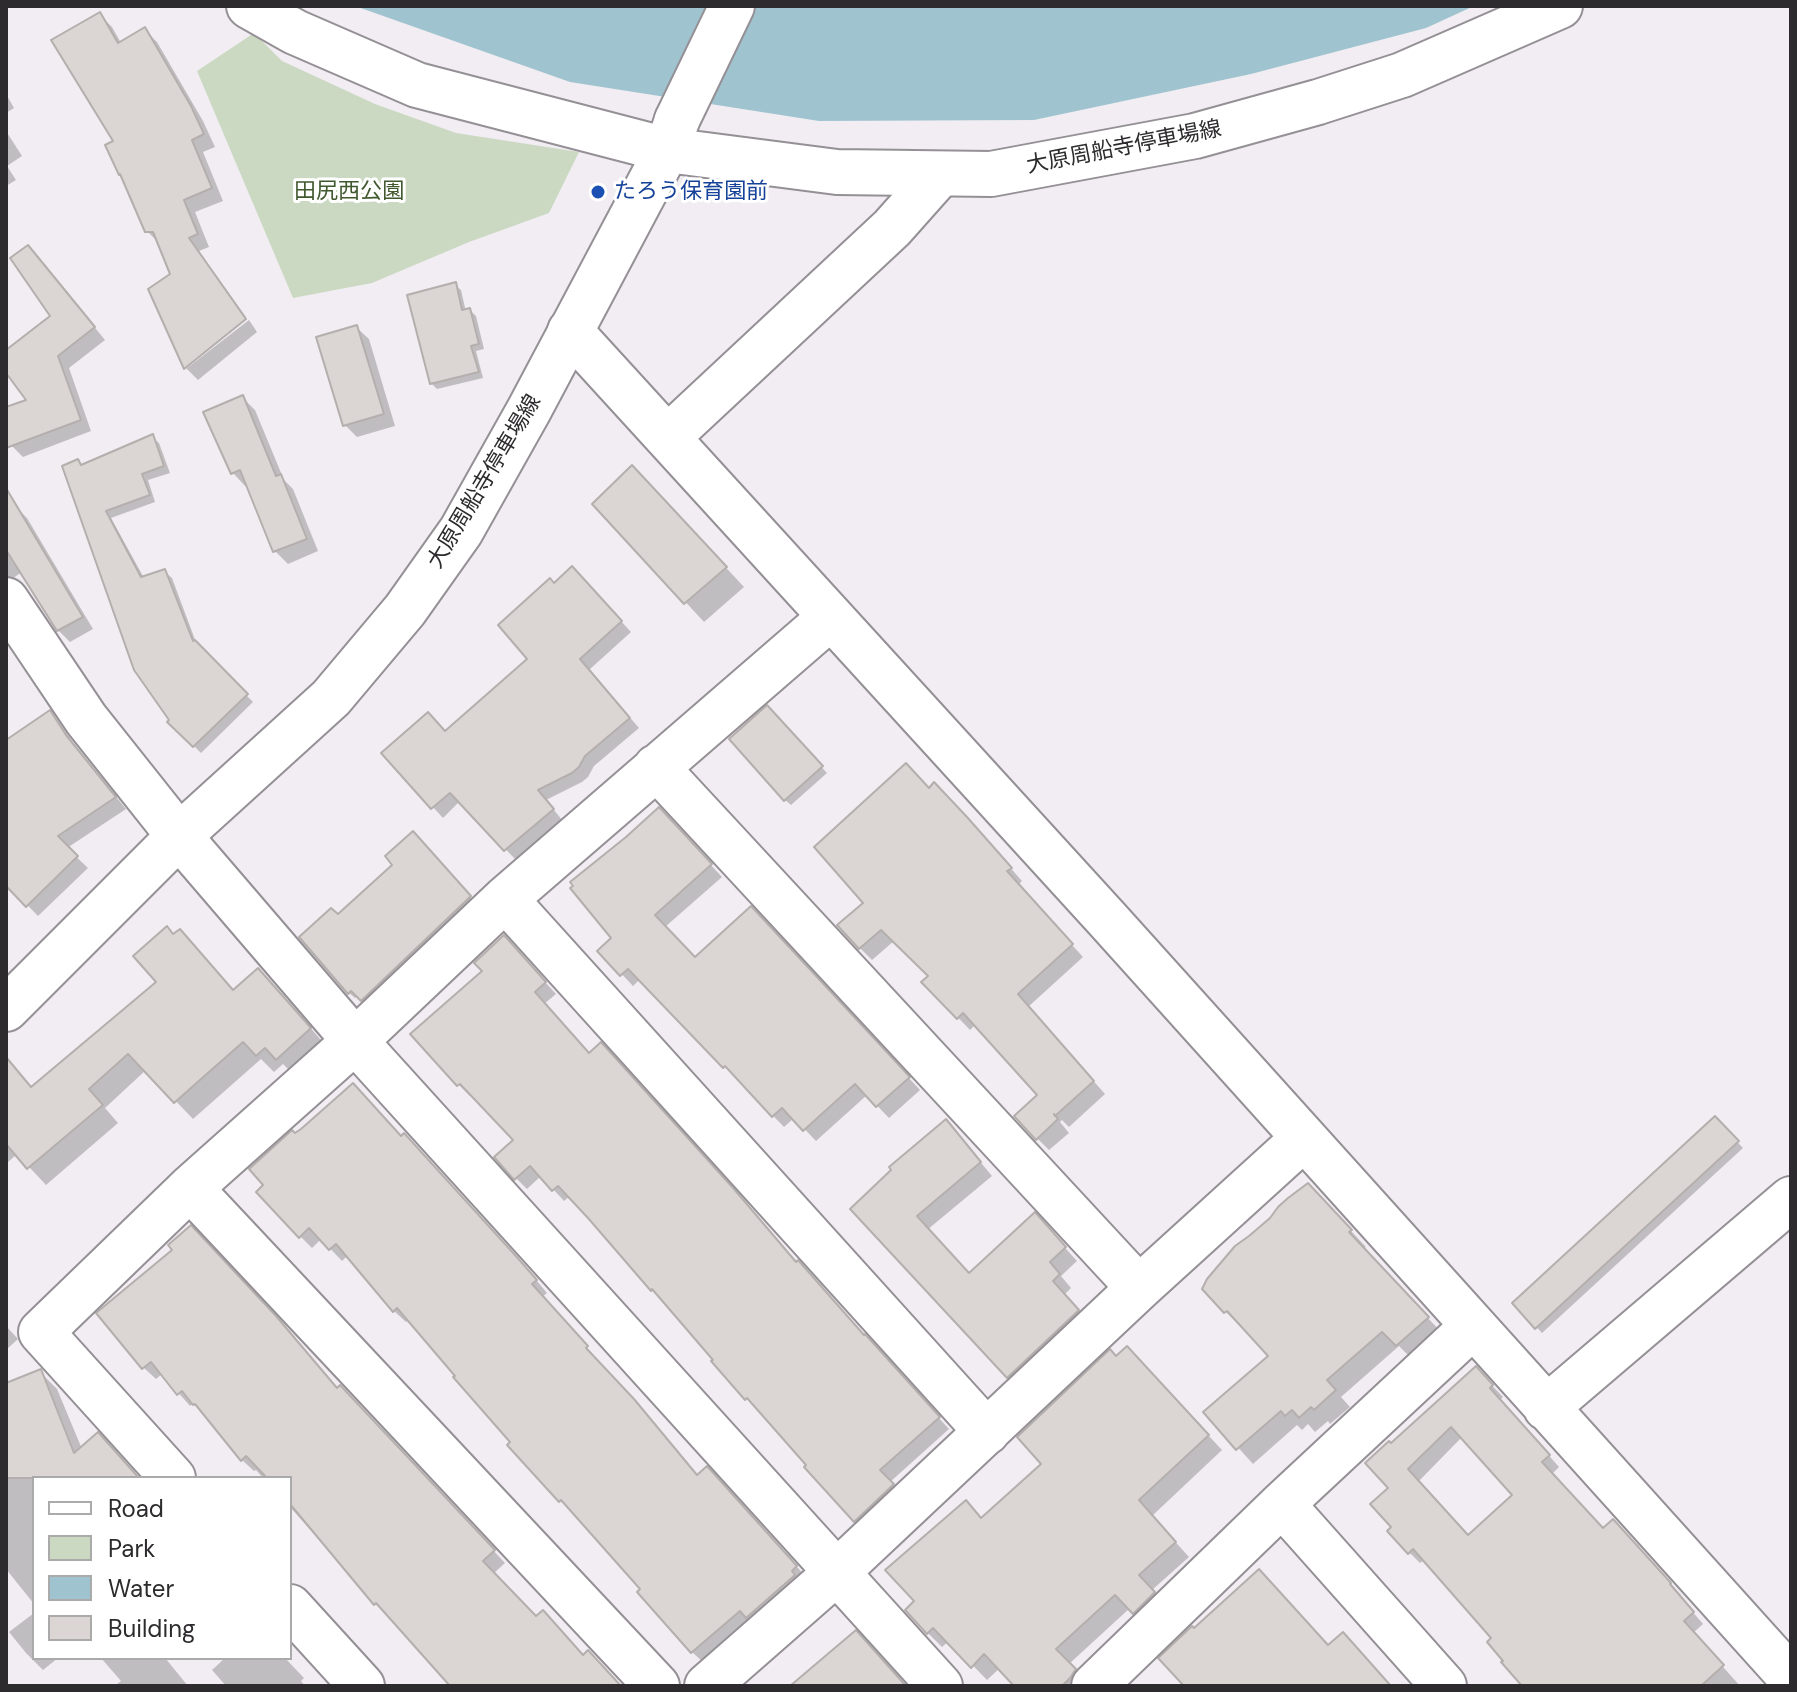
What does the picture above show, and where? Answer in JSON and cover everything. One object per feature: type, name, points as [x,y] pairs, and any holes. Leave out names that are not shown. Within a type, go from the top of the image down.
[{"type":"street","points":[[249,6],[295,32],[417,85],[524,114],[672,135],[732,6]]},
{"type":"street","name":"大原周船寺停車場線","points":[[6,1009],[179,836],[331,698],[405,610],[461,531],[529,410],[672,135],[837,172],[991,174],[1195,136],[1318,102],[1402,75],[1560,6]]},
{"type":"street","points":[[668,437],[892,228],[940,174]]},
{"type":"street","points":[[570,331],[1791,1678]]},
{"type":"street","points":[[6,600],[86,719],[179,836],[355,1041],[940,1686]]},
{"type":"street","points":[[171,1476],[41,1332],[190,1188],[355,1041],[505,899],[831,617]]},
{"type":"street","points":[[656,767],[1139,1288]]},
{"type":"street","points":[[505,899],[987,1432]]},
{"type":"street","points":[[707,1686],[836,1573],[1139,1288],[1304,1138]]},
{"type":"street","points":[[190,1188],[657,1686]]},
{"type":"street","points":[[1546,1408],[1791,1199]]},
{"type":"street","points":[[1105,1682],[1282,1504],[1473,1326]]},
{"type":"street","points":[[1282,1504],[1444,1686]]},
{"type":"street","points":[[292,1609],[362,1686]]},
{"type":"green space","name":"田尻西公園","points":[[254,33],[282,61],[375,104],[456,133],[579,152],[549,213],[469,242],[372,283],[293,298],[197,71]]},
{"type":"water","points":[[355,6],[1474,6],[1426,28],[1251,74],[1034,120],[819,121],[570,82]]},
{"type":"building","points":[[100,12],[118,43],[145,27],[204,134],[192,140],[212,188],[184,200],[198,234],[189,238],[246,319],[184,369],[148,289],[170,274],[153,232],[145,232],[105,145],[113,141],[51,40]]},
{"type":"building","points":[[28,245],[95,327],[58,356],[81,420],[6,448],[6,407],[26,400],[6,373],[6,350],[50,316],[10,258]]},
{"type":"building","points":[[456,282],[462,310],[470,308],[479,344],[471,346],[479,372],[430,384],[407,295]]},
{"type":"building","points":[[357,325],[384,414],[343,426],[316,337]]},
{"type":"building","points":[[243,395],[276,476],[281,474],[307,539],[273,552],[240,470],[231,474],[203,412]]},
{"type":"building","points":[[153,434],[164,466],[142,474],[150,495],[106,511],[141,577],[165,569],[193,641],[248,694],[193,747],[167,722],[169,720],[134,670],[62,466],[78,459],[81,465]]},
{"type":"building","points":[[632,465],[727,567],[684,604],[592,504]]},
{"type":"building","points":[[6,488],[83,617],[57,631],[6,550]]},
{"type":"building","points":[[572,566],[622,621],[580,659],[630,718],[585,756],[572,773],[538,790],[554,809],[504,851],[450,793],[431,809],[381,753],[428,712],[445,731],[527,659],[498,625],[550,578],[554,583]]},
{"type":"building","points":[[767,705],[823,766],[784,801],[729,739]]},
{"type":"building","points":[[50,710],[116,797],[58,836],[78,856],[26,907],[6,886],[6,740]]},
{"type":"building","points":[[906,763],[929,788],[934,782],[967,817],[1012,868],[1007,871],[1073,944],[1018,994],[1094,1081],[1055,1116],[1058,1119],[1036,1140],[1014,1116],[1037,1095],[963,1013],[957,1019],[921,982],[928,976],[881,930],[859,949],[837,925],[863,903],[814,847]]},
{"type":"building","points":[[659,807],[712,864],[655,915],[695,957],[751,906],[910,1077],[876,1107],[855,1084],[803,1131],[782,1108],[772,1117],[628,969],[620,976],[597,951],[611,938],[570,888],[573,886],[570,882]]},
{"type":"building","points":[[413,831],[471,896],[361,1001],[351,991],[348,994],[299,937],[331,908],[338,914],[392,865],[385,856]]},
{"type":"building","points":[[167,926],[173,934],[180,929],[233,990],[258,968],[311,1028],[276,1060],[265,1048],[256,1056],[243,1042],[174,1103],[128,1054],[89,1089],[103,1105],[27,1169],[6,1144],[6,1057],[31,1087],[156,982],[133,956]]},
{"type":"building","points":[[504,935],[546,982],[535,992],[589,1053],[601,1042],[796,1262],[798,1260],[940,1417],[880,1470],[894,1484],[854,1522],[711,1361],[652,1289],[558,1186],[552,1191],[530,1166],[514,1180],[494,1157],[513,1140],[460,1084],[457,1086],[410,1034],[482,971],[474,963]]},
{"type":"building","points":[[353,1083],[401,1136],[404,1133],[537,1280],[532,1284],[697,1475],[707,1466],[797,1566],[792,1571],[795,1575],[746,1618],[740,1611],[691,1653],[637,1592],[640,1589],[507,1445],[510,1442],[397,1308],[393,1312],[336,1244],[329,1250],[309,1228],[299,1238],[256,1192],[263,1185],[249,1169],[292,1130],[295,1133],[301,1129]]},
{"type":"building","points":[[1715,1116],[1739,1141],[1535,1329],[1512,1303]]},
{"type":"building","points":[[946,1119],[981,1162],[917,1216],[969,1273],[1035,1212],[1066,1247],[1050,1262],[1060,1274],[1053,1281],[1079,1310],[1007,1378],[850,1209],[891,1170],[889,1167]]},
{"type":"building","points":[[1308,1183],[1352,1230],[1349,1232],[1429,1317],[1396,1346],[1382,1332],[1327,1380],[1336,1390],[1314,1410],[1311,1407],[1299,1418],[1292,1410],[1285,1416],[1281,1411],[1236,1450],[1203,1412],[1268,1356],[1202,1289],[1235,1246]]},
{"type":"building","points":[[191,1225],[276,1316],[337,1388],[340,1385],[495,1550],[483,1561],[536,1616],[543,1610],[583,1655],[588,1650],[621,1686],[450,1686],[376,1603],[374,1605],[292,1506],[292,1476],[265,1476],[246,1456],[241,1461],[195,1404],[182,1391],[177,1395],[151,1362],[142,1369],[96,1313],[172,1250],[168,1245]]},
{"type":"building","points":[[1127,1346],[1209,1435],[1139,1500],[1176,1542],[1139,1575],[1155,1592],[1133,1614],[1115,1595],[1056,1649],[1076,1669],[1062,1686],[1014,1686],[984,1654],[971,1668],[933,1628],[927,1634],[905,1610],[914,1601],[885,1570],[966,1500],[981,1518],[1041,1464],[1017,1437],[1110,1349],[1116,1356]]},
{"type":"building","points":[[1476,1366],[1493,1385],[1490,1388],[1550,1455],[1542,1462],[1603,1528],[1613,1519],[1671,1583],[1694,1612],[1684,1621],[1724,1665],[1701,1686],[1522,1686],[1487,1642],[1491,1638],[1413,1549],[1408,1554],[1387,1531],[1391,1527],[1370,1504],[1388,1488],[1365,1463],[1389,1441],[1391,1443]],"holes":[[[1451,1427],[1512,1495],[1468,1535],[1408,1469]]]},
{"type":"building","points":[[41,1369],[74,1453],[98,1432],[137,1476],[6,1478],[6,1383]]},
{"type":"building","points":[[1259,1569],[1328,1645],[1343,1632],[1391,1686],[1184,1686],[1158,1658]]},
{"type":"building","points":[[856,1630],[906,1686],[790,1686]]},
{"type":"place","name":"たろう保育園前","points":[[598,192]]}]
